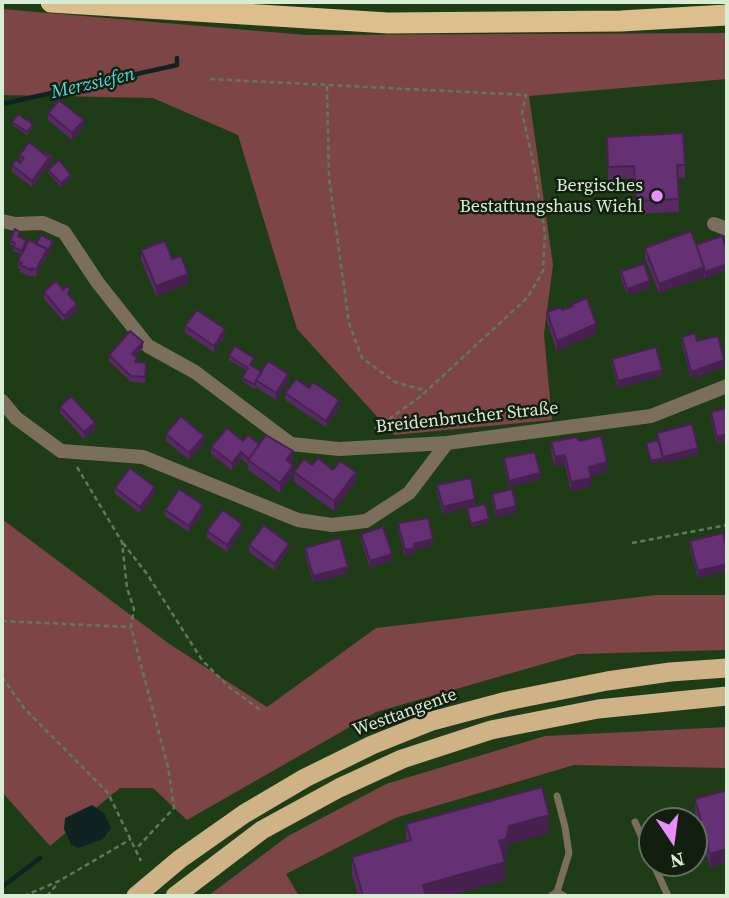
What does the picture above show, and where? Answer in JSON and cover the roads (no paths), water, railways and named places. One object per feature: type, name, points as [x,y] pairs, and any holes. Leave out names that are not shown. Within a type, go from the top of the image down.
[{"type":"highway","points":[[51,2],[388,23],[621,21],[727,15]]},
{"type":"highway","name":"Westtangente","points":[[136,896],[180,859],[244,814],[304,778],[372,745],[432,721],[507,701],[607,681],[718,669]]},
{"type":"highway","points":[[176,896],[262,830],[339,788],[402,759],[491,730],[598,709],[727,696]]},
{"type":"street","name":"Breidenbrucher Straße","points":[[2,220],[15,224],[43,223],[64,232],[98,283],[148,346],[195,372],[291,444],[339,449],[447,443],[652,416],[727,386]]},
{"type":"street","points":[[2,401],[16,418],[64,451],[143,457],[298,520],[332,525],[366,521],[408,493],[447,443]]},
{"type":"lane","points":[[557,796],[569,852],[557,895]]},
{"type":"lane","points":[[635,822],[638,828]]},
{"type":"lane","points":[[660,877],[668,896]]},
{"type":"water","points":[[92,805],[104,813],[111,828],[103,839],[78,848],[71,844],[64,829],[65,818]]},
{"type":"waterway","name":"Merzsiefen","points":[[2,104],[177,65],[177,58]]},
{"type":"waterway","points":[[2,887],[40,858]]},
{"type":"place","name":"Bergisches Bestattungshaus Wiehl","points":[[657,196]]}]
